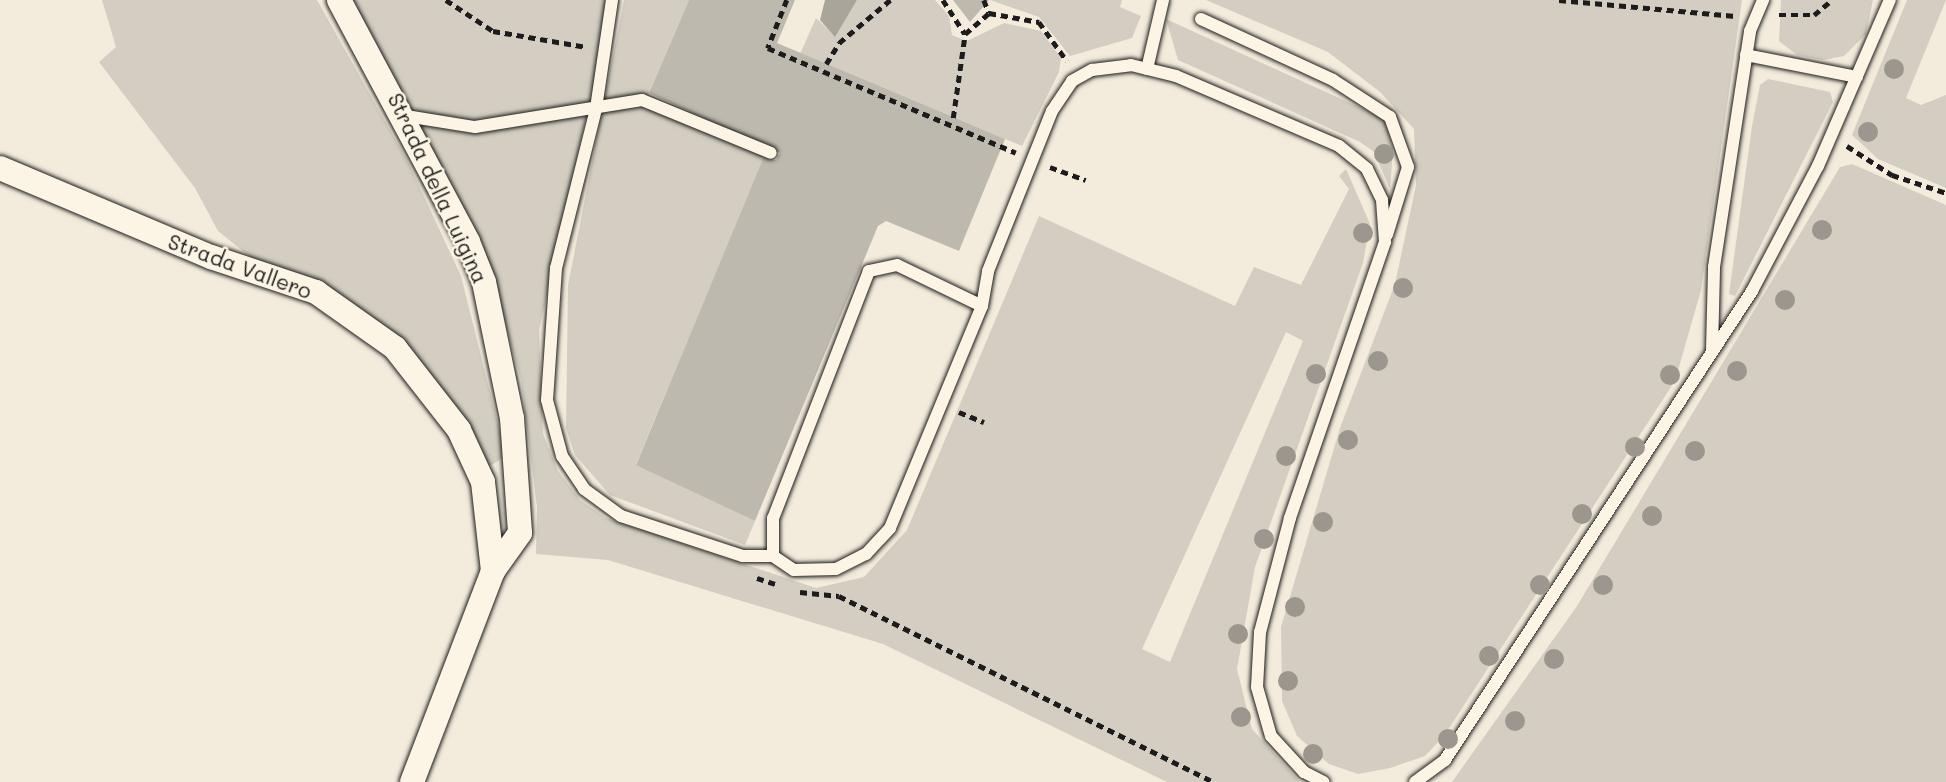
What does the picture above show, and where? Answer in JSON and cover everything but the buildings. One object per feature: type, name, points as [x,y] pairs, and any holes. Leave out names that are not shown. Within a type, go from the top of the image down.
[{"type":"street","name":"Strada della Luigina","points":[[339,0],[406,116],[484,282],[505,374],[520,533],[493,571],[412,782]]},
{"type":"street","name":"Strada Vallero","points":[[0,168],[211,257],[316,292],[395,348],[459,430],[483,482],[493,571]]},
{"type":"lane","points":[[612,0],[596,109],[556,268],[547,400],[562,456],[584,489],[621,516],[738,553],[773,556],[804,570],[836,569],[866,554],[890,528],[982,306],[988,271],[1032,160],[1072,81],[1092,70],[1147,68],[1339,145],[1367,169],[1382,200],[1385,242]]},
{"type":"lane","points":[[1147,68],[1163,0]]},
{"type":"lane","points":[[1713,351],[1714,267],[1746,55],[1763,0]]},
{"type":"lane","points":[[1415,782],[1445,760],[1752,291],[1831,136],[1891,0]]},
{"type":"lane","points":[[1201,19],[1333,80],[1390,117],[1408,167],[1290,518],[1261,632],[1257,687],[1271,736],[1304,772],[1324,782]]},
{"type":"lane","points":[[1746,55],[1857,77]]},
{"type":"lane","points":[[406,116],[475,127],[642,100],[771,153]]},
{"type":"lane","points":[[773,556],[773,517],[869,271],[897,265],[982,306]]},
{"type":"path","points":[[446,0],[493,31],[532,42],[606,48]]},
{"type":"path","points":[[787,0],[768,48],[1002,146]]},
{"type":"path","points":[[826,64],[839,43],[890,0]]},
{"type":"path","points":[[943,0],[965,34]]},
{"type":"path","points":[[984,0],[989,13]]},
{"type":"path","points":[[1559,0],[1757,15],[1814,15],[1832,0]]},
{"type":"path","points":[[953,118],[965,34],[989,13]]},
{"type":"path","points":[[989,13],[1039,22],[1069,64]]},
{"type":"path","points":[[1831,136],[1892,175],[1946,193]]},
{"type":"path","points":[[1032,160],[1086,180]]},
{"type":"path","points":[[942,405],[984,422]]},
{"type":"path","points":[[738,553],[742,574],[779,586]]},
{"type":"path","points":[[792,590],[839,596],[1214,782]]},
{"type":"shaded area","points":[[102,0],[317,0],[408,162],[461,276],[506,456],[485,469],[404,346],[254,260],[218,231],[195,188],[99,62],[116,47]]},
{"type":"shaded area","points":[[351,0],[606,0],[600,55],[539,330],[543,434],[558,471],[580,500],[606,518],[816,588],[864,577],[907,530],[1039,216],[1235,306],[1254,267],[1301,285],[1349,189],[1339,176],[1346,169],[1370,224],[1363,263],[1255,567],[1237,669],[1252,729],[1300,782],[1167,782],[883,644],[608,560],[536,554],[537,507],[521,380],[490,269]],"holes":[[[1286,332],[1303,341],[1170,662],[1142,649]]]},
{"type":"shaded area","points":[[624,0],[689,0],[648,95],[780,148],[759,184],[754,182],[636,464],[755,521],[745,545],[610,495],[575,455],[566,428],[568,285]]},
{"type":"shaded area","points":[[825,0],[857,0],[835,37],[820,20]]},
{"type":"shaded area","points":[[857,0],[935,0],[949,16],[952,35],[967,41],[1004,23],[1041,31],[1061,58],[1059,72],[1022,146],[800,54],[816,18],[835,36]]},
{"type":"shaded area","points":[[990,0],[1122,0],[1120,7],[1141,16],[1132,38],[1070,56],[1039,17]]},
{"type":"shaded area","points":[[1206,0],[1742,0],[1701,290],[1675,381],[1444,736],[1425,756],[1390,768],[1358,774],[1329,764],[1297,736],[1282,701],[1281,627],[1340,428],[1395,284],[1416,185],[1414,129],[1380,92],[1328,52]]},
{"type":"shaded area","points":[[1781,0],[1873,0],[1866,34],[1844,56],[1823,60],[1797,55],[1779,41]]},
{"type":"shaded area","points":[[1907,0],[1946,0],[1906,98],[1921,105],[1946,95],[1946,188],[1878,159],[1852,135]]},
{"type":"shaded area","points":[[1166,19],[1385,119],[1393,150],[1390,189],[1374,152],[1360,142],[1178,60]]},
{"type":"shaded area","points":[[1768,79],[1830,92],[1833,102],[1735,296],[1729,294],[1752,126],[1760,85]]},
{"type":"shaded area","points":[[1852,164],[1946,205],[1946,782],[1452,782],[1577,606],[1840,167]]}]
